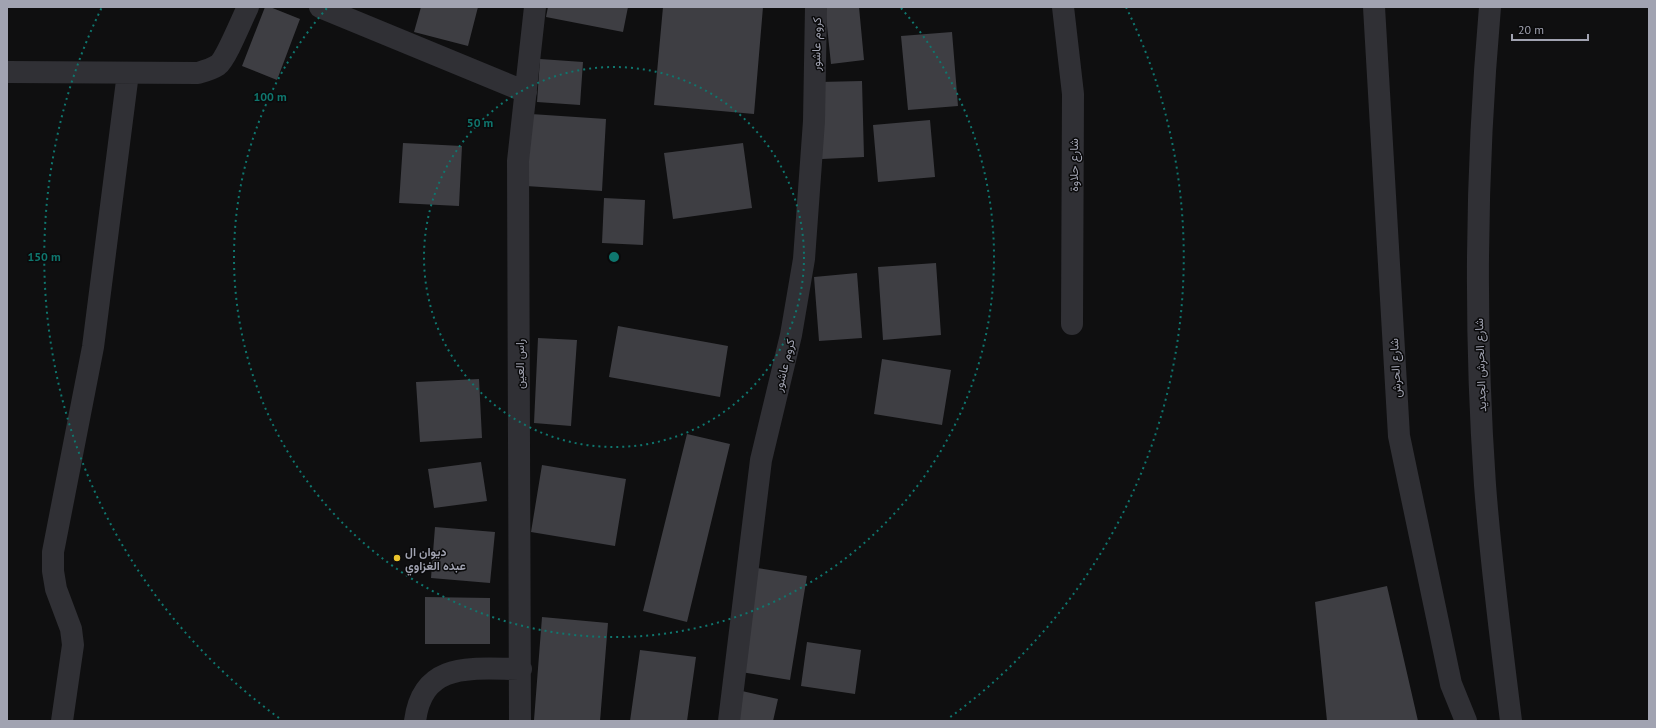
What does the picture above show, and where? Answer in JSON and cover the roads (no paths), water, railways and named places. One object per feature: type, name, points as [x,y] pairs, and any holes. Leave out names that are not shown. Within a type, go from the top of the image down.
[{"type":"street","points":[[7,72],[198,73],[209,70],[219,64],[226,55],[248,7]]},
{"type":"street","points":[[320,7],[526,92]]},
{"type":"street","name":"راس العين","points":[[520,721],[518,161],[535,7]]},
{"type":"street","name":"كروم عاشور","points":[[729,721],[759,472],[768,428],[791,335],[804,259],[814,121],[816,7]]},
{"type":"street","name":"شارع حلاوة","points":[[1063,7],[1073,94],[1072,324]]},
{"type":"street","name":"شارع الحرش","points":[[1374,7],[1399,436],[1451,684],[1466,721]]},
{"type":"street","name":"شارع الحرش الجديد","points":[[1490,7],[1482,117],[1479,200],[1478,265],[1481,405],[1492,560],[1510,721]]},
{"type":"street","points":[[62,721],[73,645],[71,629],[56,589],[53,571],[53,552],[93,347],[128,73]]},
{"type":"street","points":[[415,721],[417,705],[426,689],[439,677],[452,671],[465,669],[520,669]]},
{"type":"place","name":"ديوان ال عبده الغزاوي","points":[[397,558]]}]
